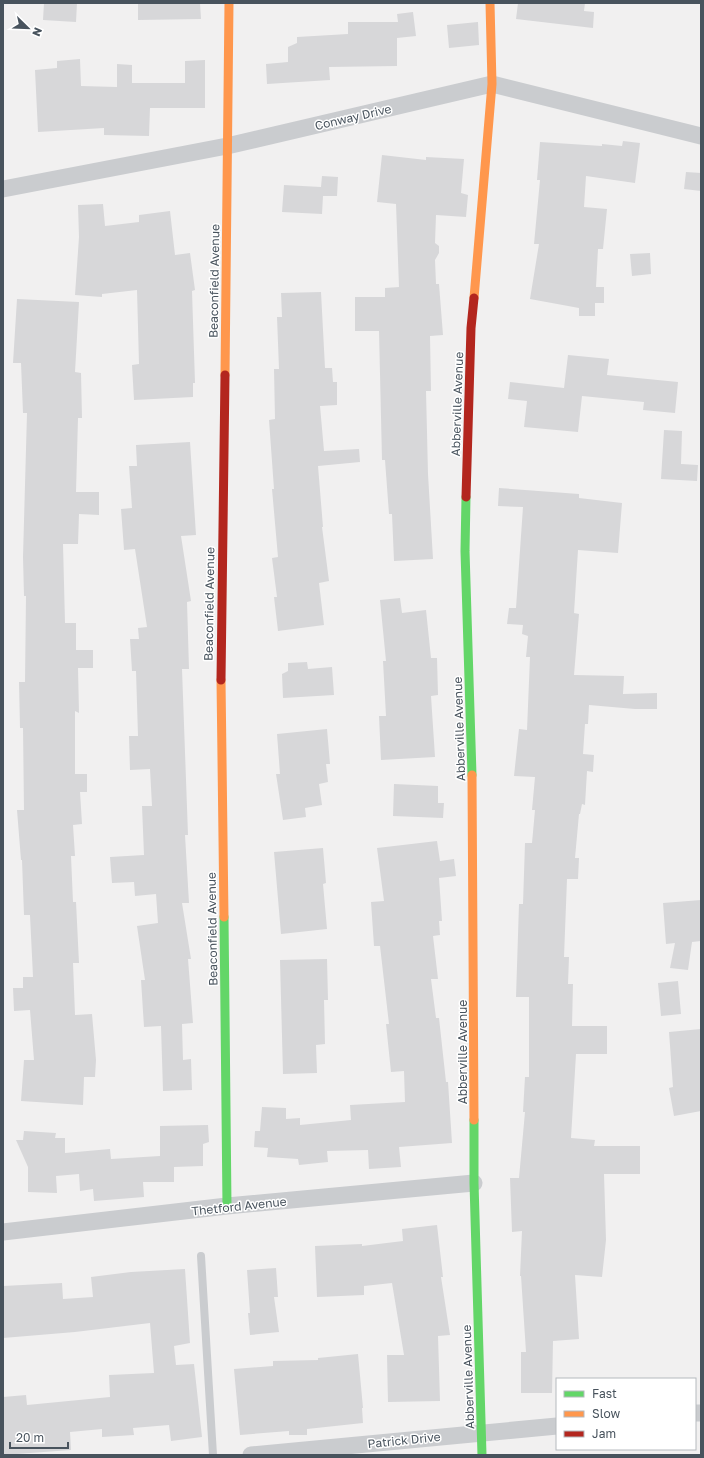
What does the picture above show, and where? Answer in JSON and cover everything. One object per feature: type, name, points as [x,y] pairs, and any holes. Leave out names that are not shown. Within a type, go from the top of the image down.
[{"type":"street","name":"Beaconfield Avenue","points":[[227,1206],[221,667],[229,3]]},
{"type":"street","name":"Abberville Avenue","points":[[482,1455],[474,1183],[474,807],[465,551],[471,328],[492,84],[490,3]]},
{"type":"street","name":"Conway Drive","points":[[3,189],[227,146],[492,84],[701,136]]},
{"type":"street","name":"Thetford Avenue","points":[[3,1232],[227,1206],[474,1183]]},
{"type":"street","name":"Patrick Drive","points":[[251,1455],[556,1426]]},
{"type":"lane","points":[[201,1256],[213,1455]]},
{"type":"building","points":[[44,3],[77,3],[76,22],[43,20]]},
{"type":"building","points":[[138,3],[200,3],[201,19],[138,20]]},
{"type":"building","points":[[518,3],[585,3],[584,11],[594,12],[593,28],[516,19]]},
{"type":"building","points":[[413,12],[416,36],[397,38],[397,66],[329,67],[330,80],[267,84],[266,64],[288,62],[288,47],[297,43],[297,37],[348,34],[348,22],[398,22],[397,14]]},
{"type":"building","points":[[478,22],[479,45],[449,48],[447,25]]},
{"type":"building","points":[[80,59],[81,86],[117,87],[117,64],[132,65],[132,83],[185,83],[185,61],[205,60],[205,108],[150,108],[149,136],[104,135],[104,128],[38,132],[35,70],[57,68],[57,61]]},
{"type":"building","points":[[623,141],[640,143],[635,183],[586,176],[584,207],[607,209],[603,249],[598,249],[596,287],[604,287],[604,303],[595,303],[595,316],[579,316],[579,308],[530,299],[539,244],[534,244],[540,180],[537,180],[540,142],[622,146]]},
{"type":"building","points":[[382,155],[426,160],[426,157],[464,159],[461,193],[468,195],[466,217],[436,215],[435,243],[439,246],[439,253],[435,260],[436,284],[439,284],[443,335],[430,336],[431,391],[426,391],[428,474],[433,559],[394,561],[392,514],[389,514],[385,460],[382,460],[379,331],[355,331],[355,297],[385,297],[385,288],[399,287],[396,204],[377,202]]},
{"type":"building","points":[[686,172],[701,173],[701,191],[684,189]]},
{"type":"building","points":[[322,176],[338,177],[337,196],[323,196],[322,214],[282,212],[284,185],[321,187]]},
{"type":"building","points":[[103,204],[105,226],[139,222],[139,215],[170,211],[175,255],[190,253],[195,290],[192,291],[195,383],[193,383],[193,397],[134,400],[132,365],[139,364],[137,290],[102,294],[102,297],[75,295],[79,237],[78,205]]},
{"type":"building","points":[[650,253],[651,274],[632,276],[630,254]]},
{"type":"building","points":[[321,292],[325,368],[332,368],[333,382],[337,382],[337,405],[320,406],[324,451],[359,449],[360,462],[318,466],[322,527],[329,581],[319,583],[324,625],[278,631],[274,597],[277,597],[272,558],[278,557],[272,489],[274,489],[269,420],[275,419],[274,369],[279,369],[277,317],[282,317],[281,293]]},
{"type":"building","points":[[17,299],[79,302],[75,372],[81,373],[82,418],[78,418],[76,492],[99,492],[99,515],[79,514],[78,544],[63,544],[65,623],[76,623],[76,650],[93,650],[93,668],[78,668],[79,713],[75,711],[75,774],[87,774],[87,792],[80,792],[82,824],[73,825],[75,856],[71,856],[73,902],[76,902],[79,963],[73,963],[75,1015],[92,1014],[96,1060],[95,1077],[84,1077],[83,1105],[21,1101],[24,1060],[34,1060],[30,1010],[14,1011],[13,988],[23,988],[23,977],[33,977],[30,915],[24,915],[22,860],[17,810],[24,810],[23,728],[20,728],[19,682],[25,682],[26,596],[24,596],[23,557],[27,413],[23,413],[21,363],[13,363]]},
{"type":"building","points":[[568,355],[609,359],[607,375],[678,382],[675,413],[643,410],[644,402],[582,396],[578,432],[524,427],[527,401],[508,399],[510,382],[564,388]]},
{"type":"building","points":[[664,430],[682,431],[681,464],[698,465],[697,481],[661,479]]},
{"type":"building","points":[[190,442],[196,535],[181,536],[191,601],[187,602],[189,669],[182,669],[188,835],[185,835],[189,903],[182,903],[191,959],[188,959],[193,1023],[182,1024],[183,1060],[191,1059],[192,1090],[163,1091],[161,1026],[144,1027],[141,980],[145,980],[137,926],[158,923],[156,894],[135,896],[134,882],[112,883],[110,857],[144,855],[142,806],[152,806],[150,769],[130,770],[129,736],[138,736],[136,671],[132,671],[130,639],[139,639],[138,628],[147,627],[135,549],[124,550],[121,509],[132,508],[129,466],[137,466],[136,445]]},
{"type":"building","points":[[499,488],[579,494],[579,498],[622,503],[618,553],[578,550],[574,613],[579,614],[574,675],[624,676],[623,694],[657,693],[657,709],[635,709],[589,705],[588,724],[585,724],[583,754],[594,755],[593,772],[587,771],[585,805],[582,804],[579,814],[575,858],[579,858],[578,879],[567,879],[564,957],[569,957],[568,984],[573,984],[572,1026],[607,1026],[607,1054],[576,1054],[571,1138],[595,1140],[594,1146],[640,1146],[640,1174],[604,1174],[606,1240],[602,1277],[575,1275],[579,1339],[553,1341],[552,1393],[521,1393],[521,1352],[526,1352],[520,1276],[522,1231],[512,1232],[510,1178],[519,1178],[525,1112],[523,1112],[525,1077],[529,1077],[529,997],[516,997],[519,904],[523,904],[525,843],[532,843],[535,810],[532,810],[535,777],[514,776],[519,729],[527,730],[530,657],[526,657],[528,636],[522,634],[523,625],[507,624],[509,608],[516,608],[523,507],[498,506]]},
{"type":"building","points":[[400,598],[402,613],[426,610],[431,658],[437,658],[438,695],[431,696],[435,757],[381,760],[379,716],[386,716],[383,661],[386,661],[380,600]]},
{"type":"building","points":[[307,662],[308,669],[332,667],[334,695],[283,698],[282,674],[288,671],[288,663]]},
{"type":"building","points":[[327,729],[330,764],[326,764],[328,782],[319,784],[322,805],[305,808],[306,817],[283,820],[276,774],[280,774],[277,734]]},
{"type":"building","points":[[394,784],[438,786],[438,803],[444,803],[443,818],[393,816]]},
{"type":"building","points":[[437,841],[440,861],[454,859],[456,876],[439,878],[442,921],[439,921],[440,935],[433,936],[438,979],[431,979],[436,1018],[439,1018],[446,1082],[448,1082],[452,1143],[399,1147],[401,1167],[369,1169],[368,1150],[327,1151],[328,1162],[299,1165],[298,1159],[267,1157],[268,1148],[254,1147],[255,1131],[260,1131],[262,1107],[286,1108],[286,1119],[300,1118],[300,1125],[351,1120],[350,1105],[405,1102],[404,1071],[391,1072],[386,1024],[389,1024],[380,946],[374,946],[371,902],[384,901],[377,848]]},
{"type":"building","points":[[323,848],[326,883],[323,884],[327,929],[281,934],[274,852]]},
{"type":"building","points":[[701,900],[701,941],[692,942],[688,970],[670,968],[675,943],[666,944],[663,903]]},
{"type":"building","points":[[327,959],[328,1000],[324,1000],[325,1044],[316,1045],[317,1073],[283,1074],[280,960]]},
{"type":"building","points":[[678,981],[681,1014],[661,1016],[658,983]]},
{"type":"building","points":[[701,1029],[701,1111],[674,1116],[669,1088],[673,1087],[669,1032]]},
{"type":"building","points":[[208,1125],[209,1142],[203,1144],[203,1166],[174,1167],[174,1182],[143,1182],[144,1197],[94,1201],[93,1189],[80,1191],[79,1174],[56,1176],[57,1193],[28,1192],[28,1167],[16,1140],[23,1140],[24,1131],[56,1133],[55,1138],[65,1138],[65,1153],[110,1149],[111,1159],[160,1156],[160,1126]]},
{"type":"building","points":[[437,1225],[443,1277],[441,1277],[450,1335],[438,1336],[440,1401],[388,1402],[387,1355],[404,1355],[392,1283],[364,1286],[364,1295],[317,1297],[315,1246],[362,1244],[362,1246],[403,1241],[402,1229]]},
{"type":"building","points":[[276,1268],[278,1297],[274,1297],[279,1332],[250,1335],[247,1270]]},
{"type":"building","points":[[185,1269],[190,1343],[174,1346],[176,1365],[194,1364],[202,1437],[171,1441],[169,1425],[133,1428],[134,1435],[102,1437],[102,1429],[70,1432],[71,1450],[3,1455],[3,1397],[26,1395],[27,1405],[110,1397],[109,1375],[154,1373],[150,1323],[75,1332],[3,1338],[3,1286],[62,1283],[63,1299],[93,1297],[91,1277],[131,1272]]},
{"type":"building","points":[[358,1354],[363,1423],[307,1429],[307,1435],[289,1435],[289,1431],[240,1435],[234,1369],[273,1366],[273,1361],[318,1360],[318,1358]]},
{"type":"traffic: fast","points":[[466,497],[465,551],[472,775]]},
{"type":"traffic: fast","points":[[224,917],[227,1206]]},
{"type":"traffic: fast","points":[[474,1120],[474,1183],[482,1455]]},
{"type":"traffic: slow","points":[[225,375],[229,3]]},
{"type":"traffic: slow","points":[[474,298],[492,84],[490,3]]},
{"type":"traffic: slow","points":[[221,680],[224,917]]},
{"type":"traffic: slow","points":[[472,775],[474,1120]]},
{"type":"traffic: jam","points":[[466,497],[471,328],[474,298]]},
{"type":"traffic: jam","points":[[221,680],[225,375]]}]
